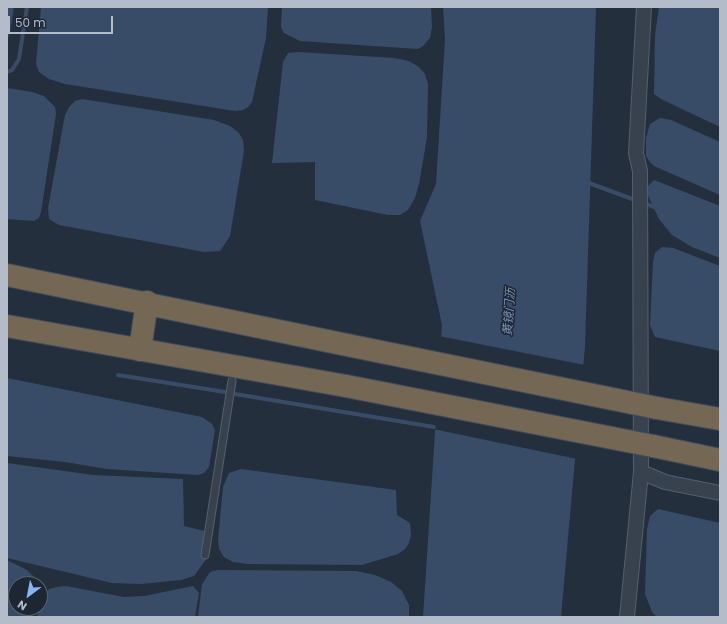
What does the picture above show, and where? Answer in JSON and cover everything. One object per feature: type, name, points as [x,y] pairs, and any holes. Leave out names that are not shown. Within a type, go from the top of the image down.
[{"type":"highway","points":[[7,275],[147,302],[352,346],[658,408],[720,419]]},
{"type":"highway","points":[[140,350],[147,302]]},
{"type":"highway","points":[[7,326],[346,386],[720,460]]},
{"type":"street","points":[[627,617],[640,472],[640,171],[636,153],[644,7]]},
{"type":"street","points":[[640,472],[665,482],[720,493]]},
{"type":"lane","points":[[205,554],[232,381]]},
{"type":"water","points":[[7,7],[14,7],[7,41]]},
{"type":"water","points":[[41,7],[268,7],[266,38],[252,102],[243,110],[235,111],[65,84],[49,79],[39,72],[36,64]]},
{"type":"water","points":[[282,7],[431,7],[432,27],[430,38],[418,49],[300,41],[284,33],[281,27]]},
{"type":"water","name":"黄镜门沥","points":[[443,7],[596,7],[585,346],[561,617],[423,617],[442,325],[420,221],[436,184],[445,39]]},
{"type":"water","points":[[659,7],[720,8],[720,127],[661,99],[654,94],[655,35]]},
{"type":"water","points":[[298,52],[394,58],[409,61],[419,67],[425,74],[428,84],[427,137],[419,184],[415,198],[408,210],[400,215],[388,215],[315,200],[315,162],[272,163],[283,62],[288,53]]},
{"type":"water","points":[[7,88],[32,92],[44,96],[55,107],[56,114],[41,212],[39,218],[34,221],[7,219]]},
{"type":"water","points":[[82,99],[214,120],[230,126],[239,133],[243,140],[244,151],[230,236],[220,251],[204,252],[59,225],[49,219],[48,208],[65,115],[69,107],[75,101]]},
{"type":"water","points":[[660,118],[671,120],[720,142],[720,195],[654,166],[650,162],[646,156],[646,138],[650,124]]},
{"type":"water","points":[[654,180],[720,206],[720,258],[692,247],[672,235],[659,219],[645,189]]},
{"type":"water","points":[[662,247],[673,248],[720,266],[720,351],[655,337],[650,325],[653,262],[655,253]]},
{"type":"water","points":[[7,378],[202,417],[212,424],[215,430],[209,467],[204,473],[198,475],[107,469],[65,462],[7,456]]},
{"type":"water","points":[[7,463],[93,475],[183,479],[184,526],[212,533],[207,558],[194,576],[181,580],[141,584],[112,583],[7,558]]},
{"type":"water","points":[[241,469],[396,490],[397,515],[410,523],[411,535],[409,543],[405,549],[398,554],[362,565],[248,564],[233,562],[224,557],[219,549],[218,540],[223,487],[229,473]]},
{"type":"water","points":[[658,509],[720,523],[720,617],[657,617],[652,612],[645,594],[647,529],[650,516]]},
{"type":"water","points":[[7,560],[27,570],[33,576],[8,576],[8,616],[32,617],[7,617]]},
{"type":"water","points":[[218,570],[356,571],[375,575],[391,582],[402,591],[409,605],[409,617],[198,617],[202,584],[210,572]]},
{"type":"water","points":[[66,586],[124,597],[144,596],[193,586],[199,593],[195,617],[37,617],[48,616],[48,591],[57,587]]},
{"type":"pier","points":[[439,336],[585,365],[577,459],[433,429]]},
{"type":"waterway","points":[[7,72],[12,70],[19,59],[27,7]]},
{"type":"waterway","points":[[586,182],[657,208]]},
{"type":"waterway","points":[[118,375],[225,392]]},
{"type":"waterway","points":[[235,394],[434,427]]}]
